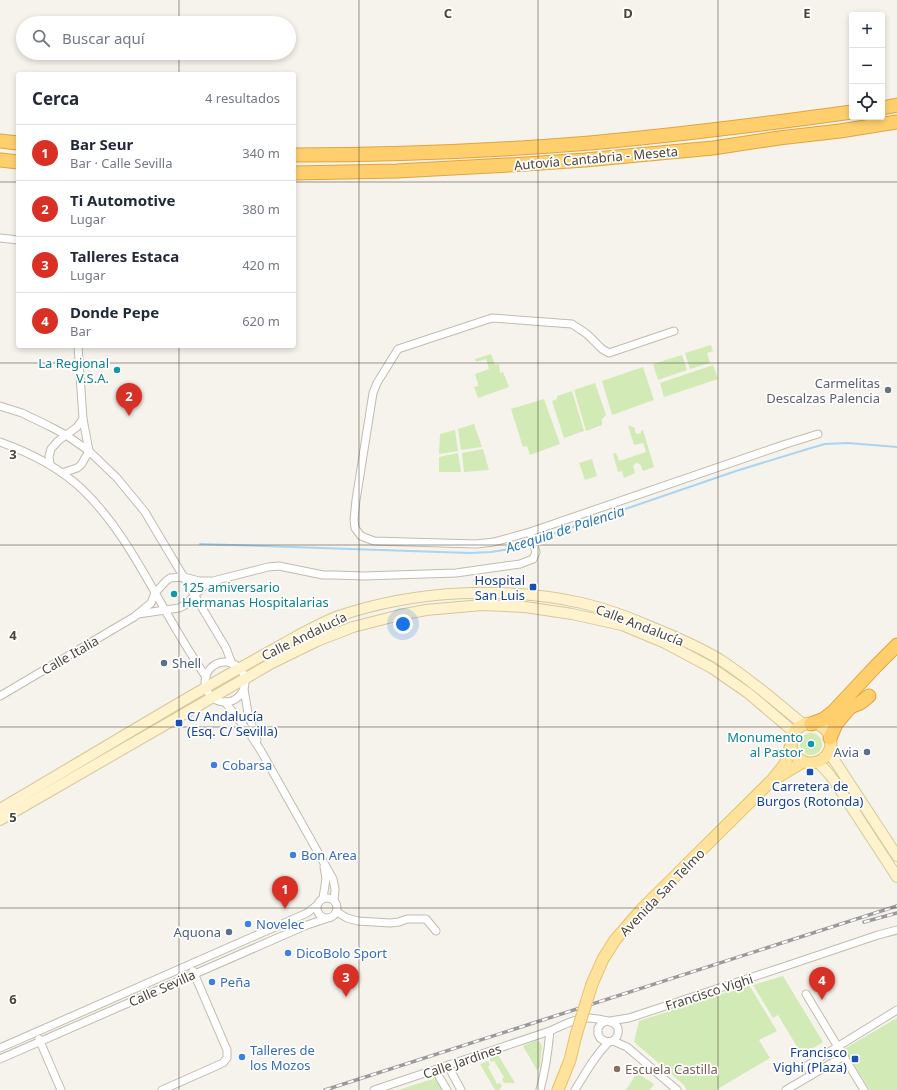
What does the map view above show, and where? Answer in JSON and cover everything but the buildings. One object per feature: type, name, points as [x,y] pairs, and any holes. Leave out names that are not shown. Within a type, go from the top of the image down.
[{"type":"highway","points":[[885,107],[897,105]]},
{"type":"highway","name":"Autovía Cantabria - Meseta","points":[[296,155],[356,155],[472,151],[590,143],[849,112]]},
{"type":"highway","name":"Autovía Cantabria - Meseta","points":[[296,173],[397,171],[526,164],[713,148],[897,123]]},
{"type":"highway","points":[[0,141],[16,143]]},
{"type":"highway","points":[[0,160],[16,162]]},
{"type":"highway","points":[[807,724],[824,720],[897,645]]},
{"type":"highway","points":[[830,738],[836,724],[850,706],[897,656]]},
{"type":"highway","points":[[850,706],[860,703],[869,696]]},
{"type":"main road","name":"Calle Andalucía","points":[[0,809],[206,682],[236,666],[337,617],[374,606],[421,597],[478,592],[552,597],[584,604],[632,619],[693,645],[718,659],[755,684],[807,724]]},
{"type":"main road","name":"Calle Andalucía","points":[[0,820],[167,723],[213,698],[244,684],[272,663],[317,641],[353,627],[393,616],[426,610],[482,605],[525,607],[572,614],[622,625],[665,643],[712,668],[742,688],[794,732]]},
{"type":"main road","points":[[807,724],[817,724],[823,727],[830,738],[831,744],[829,752],[818,762],[803,762],[795,755],[791,746],[794,732],[798,728],[807,724]]},
{"type":"main road","name":"Avenida San Telmo","points":[[558,1090],[570,1060],[592,984],[603,959],[615,940],[642,909],[772,780],[785,764],[791,746]]},
{"type":"main road","points":[[829,752],[832,759],[897,856]]},
{"type":"main road","name":"Avenida San Telmo","points":[[772,780],[803,762]]},
{"type":"main road","points":[[818,762],[830,774],[897,877]]},
{"type":"street","points":[[0,238],[16,240]]},
{"type":"street","points":[[674,331],[609,353],[602,349],[587,334],[572,324],[492,318],[398,349],[376,383],[373,393],[356,500],[354,520],[355,528],[361,536],[374,541],[476,544],[494,542],[531,534],[818,434]]},
{"type":"street","points":[[62,473],[82,465],[89,451],[83,419],[78,348]]},
{"type":"street","points":[[0,406],[22,413],[66,435],[89,451],[117,478],[133,497],[152,523],[236,666],[243,673],[248,713],[261,751]]},
{"type":"street","points":[[50,464],[49,456],[51,449],[58,441],[78,428],[83,419]]},
{"type":"street","points":[[0,442],[50,464],[83,490],[114,526],[191,655],[206,682],[208,693],[213,698],[218,701],[232,701],[237,698],[244,684]]},
{"type":"street","points":[[155,593],[170,578],[184,577],[199,581],[212,581],[268,567],[279,566],[323,575],[364,576],[456,573],[520,564],[533,559],[536,552],[531,534]]},
{"type":"street","points":[[165,611],[185,605],[205,585],[212,581]]},
{"type":"street","name":"Calle Italia","points":[[0,696],[138,614],[151,603],[155,593]]},
{"type":"street","name":"Calle Italia","points":[[138,614],[165,611]]},
{"type":"street","points":[[206,682],[209,671],[215,665],[224,662],[236,666]]},
{"type":"street","points":[[225,702],[250,734],[261,751],[333,879],[335,889],[334,900],[337,912]]},
{"type":"street","points":[[323,861],[326,879],[323,898]]},
{"type":"street","points":[[334,900],[330,898],[323,898],[316,906],[317,913],[325,919],[332,917],[337,912]]},
{"type":"street","name":"Calle Sevilla","points":[[0,1048],[307,913],[316,906]]},
{"type":"street","points":[[337,912],[347,918],[358,921],[390,923],[407,919],[426,919],[436,931]]},
{"type":"street","name":"Calle Sevilla","points":[[0,1059],[307,925],[325,919]]},
{"type":"street","name":"Francisco Vighi","points":[[588,1018],[608,1021],[628,1018],[897,930]]},
{"type":"street","points":[[162,1090],[223,1063],[227,1058],[227,1050],[190,965]]},
{"type":"street","points":[[806,994],[864,1090]]},
{"type":"street","points":[[811,1075],[808,1065],[897,1010]]},
{"type":"street","points":[[588,1018],[595,1025],[600,1038],[603,1041],[611,1041],[627,1047]]},
{"type":"street","name":"Calle Jardines","points":[[375,1090],[588,1018]]},
{"type":"street","points":[[575,1090],[604,1047],[616,1038],[620,1024],[628,1018]]},
{"type":"street","points":[[598,1030],[601,1024],[608,1021],[616,1025],[621,1040],[627,1047],[677,1090]]},
{"type":"street","points":[[540,1090],[548,1056],[550,1031]]},
{"type":"street","points":[[37,1033],[61,1090]]},
{"type":"street","points":[[786,1090],[844,1056]]},
{"type":"street","points":[[448,1066],[461,1090]]},
{"type":"street","points":[[435,1070],[446,1088],[456,1081]]},
{"type":"street","points":[[392,1090],[396,1083]]},
{"type":"green space","points":[[711,345],[713,351],[707,353],[710,363],[690,369],[685,353]]},
{"type":"green space","points":[[491,354],[495,365],[499,364],[500,373],[503,372],[509,387],[478,398],[474,387],[478,386],[475,374],[489,369],[486,359],[476,362],[475,359]]},
{"type":"green space","points":[[682,355],[687,370],[658,380],[653,364]]},
{"type":"green space","points":[[713,365],[718,379],[664,397],[660,383]]},
{"type":"green space","points":[[643,367],[654,400],[612,415],[602,381]]},
{"type":"green space","points":[[595,383],[606,415],[602,419],[602,425],[586,431],[574,390]]},
{"type":"green space","points":[[572,391],[584,431],[564,438],[552,401],[557,399],[557,396]]},
{"type":"green space","points":[[544,399],[560,444],[530,455],[527,446],[523,447],[511,409]]},
{"type":"green space","points":[[474,424],[482,447],[461,450],[458,429]]},
{"type":"green space","points":[[628,425],[635,428],[635,432],[637,434],[641,433],[643,430],[654,467],[643,471],[640,464],[636,463],[633,466],[635,473],[624,478],[622,471],[618,472],[613,454],[616,453],[619,461],[646,452],[643,443],[634,445]]},
{"type":"green space","points":[[455,430],[458,451],[439,454],[440,434]]},
{"type":"green space","points":[[483,449],[489,470],[464,472],[462,453]]},
{"type":"green space","points":[[458,453],[461,472],[439,472],[439,457]]},
{"type":"green space","points":[[592,459],[597,476],[585,480],[579,463]]},
{"type":"green space","points":[[807,733],[815,733],[822,740],[822,748],[815,755],[807,755],[800,748],[800,740]]},
{"type":"green space","points":[[783,976],[823,1042],[802,1055],[778,1015],[773,1018],[753,985]]},
{"type":"green space","points":[[749,985],[777,1031],[759,1040],[770,1058],[716,1090],[687,1090],[684,1085],[634,1042],[639,1021]]},
{"type":"green space","points":[[897,1018],[897,1090],[870,1090],[844,1049]]},
{"type":"green space","points":[[536,1040],[540,1042],[542,1046],[540,1067],[537,1070],[523,1046]]},
{"type":"green space","points":[[498,1055],[515,1083],[504,1083],[502,1079],[504,1077],[494,1061],[491,1062],[489,1058]]},
{"type":"green space","points":[[488,1061],[490,1065],[488,1067],[497,1084],[500,1083],[502,1086],[499,1090],[495,1090],[480,1064]]},
{"type":"green space","points":[[637,1073],[654,1084],[650,1090],[626,1090]]},
{"type":"green space","points":[[436,1078],[443,1090],[398,1090]]},
{"type":"waterway","name":"Acequia de Palencia","points":[[535,540],[736,471],[825,444],[848,443],[897,447]]},
{"type":"waterway","name":"Acequia de Palencia","points":[[200,544],[470,553],[510,549],[531,542]]},
{"type":"railway","points":[[325,1090],[897,906]]},
{"type":"railway","points":[[864,922],[897,913]]},
{"type":"place","name":"La Regional V.S.A.","points":[[117,370]]},
{"type":"place","name":"Carmelitas Descalzas Palencia","points":[[888,390]]},
{"type":"place","name":"Ti Automotive","points":[[129,416]]},
{"type":"place","name":"Hospital San Luis","points":[[533,587]]},
{"type":"place","name":"125 amiversario Hermanas Hospitalarias","points":[[174,594]]},
{"type":"place","name":"Shell","points":[[164,663]]},
{"type":"place","name":"C/ Andalucía (Esq. C/ Sevilla)","points":[[179,723]]},
{"type":"place","name":"Monumento al Pastor","points":[[811,744]]},
{"type":"place","name":"Avia","points":[[867,752]]},
{"type":"place","name":"Cobarsa","points":[[214,765]]},
{"type":"place","name":"Carretera de Burgos (Rotonda)","points":[[810,772]]},
{"type":"place","name":"Bon Area","points":[[293,855]]},
{"type":"place","name":"Bar Seur","points":[[285,909]]},
{"type":"place","name":"Novelec","points":[[248,924]]},
{"type":"place","name":"Aquona","points":[[229,932]]},
{"type":"place","name":"DicoBolo Sport","points":[[288,953]]},
{"type":"place","name":"Peña","points":[[212,982]]},
{"type":"place","name":"Talleres Estaca","points":[[346,997]]},
{"type":"place","name":"Donde Pepe","points":[[822,1000]]},
{"type":"place","name":"Talleres de los Mozos","points":[[242,1057]]},
{"type":"place","name":"Francisco Vighi (Plaza)","points":[[855,1059]]},
{"type":"place","name":"Escuela Castilla","points":[[617,1069]]}]
